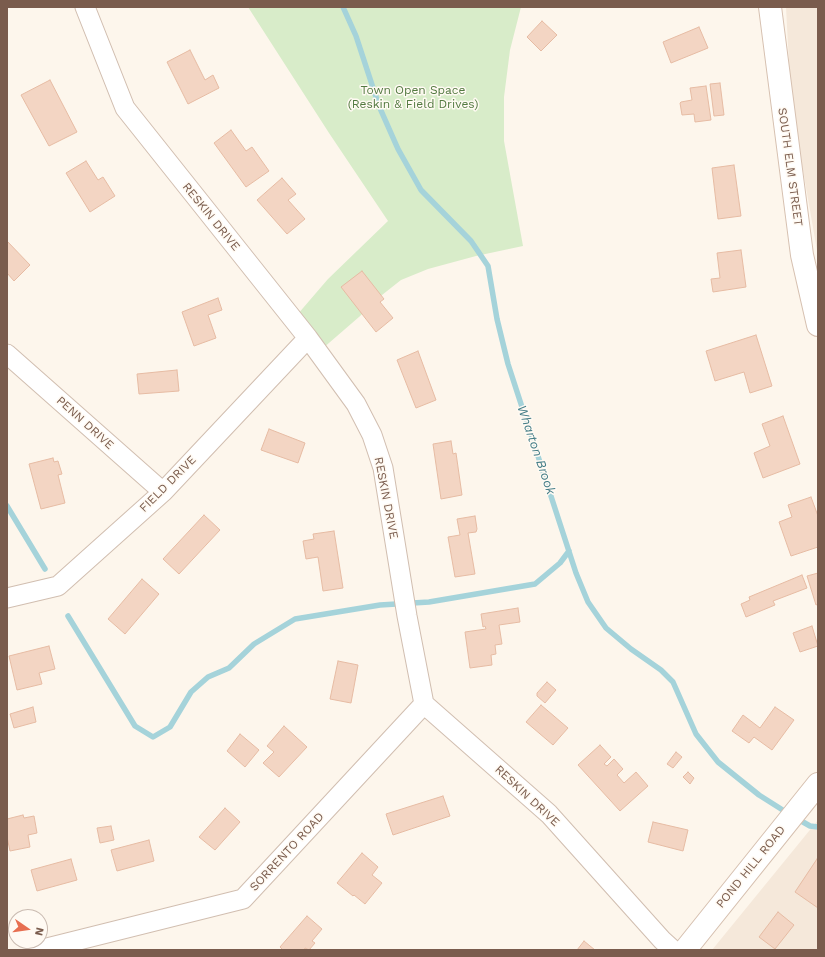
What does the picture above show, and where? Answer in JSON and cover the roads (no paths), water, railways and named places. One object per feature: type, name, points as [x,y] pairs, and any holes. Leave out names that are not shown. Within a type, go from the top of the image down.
[{"type":"main road","name":"SOUTH ELM STREET","points":[[770,7],[802,255],[818,325]]},
{"type":"main road","name":"POND HILL ROAD","points":[[685,950],[814,789]]},
{"type":"street","name":"RESKIN DRIVE","points":[[85,7],[124,108],[308,338],[356,404],[372,435],[383,468],[407,616],[424,704],[549,814],[672,950]]},
{"type":"street","name":"FIELD DRIVE","points":[[7,598],[58,586],[163,492],[308,338]]},
{"type":"street","name":"PENN DRIVE","points":[[7,354],[163,492]]},
{"type":"street","name":"SORRENTO ROAD","points":[[39,950],[243,899],[424,704]]},
{"type":"waterway","name":"Wharton Brook","points":[[343,7],[356,36],[379,106],[398,149],[421,190],[471,241],[488,266],[497,319],[508,364],[576,573],[588,602],[606,628],[631,649],[661,670],[673,682],[696,734],[718,762],[759,795],[789,814]]},
{"type":"waterway","points":[[7,506],[45,569]]},
{"type":"waterway","points":[[68,616],[135,726],[153,737],[170,727],[191,692],[208,677],[229,668],[254,644],[295,619],[380,605],[429,602],[535,584],[560,563],[569,551]]},
{"type":"waterway","name":"Wharton Brook","points":[[796,818],[810,826],[818,827]]},
{"type":"park label","name":"Town Open Space (Reskin & Field Drives)","points":[[413,97]]}]
